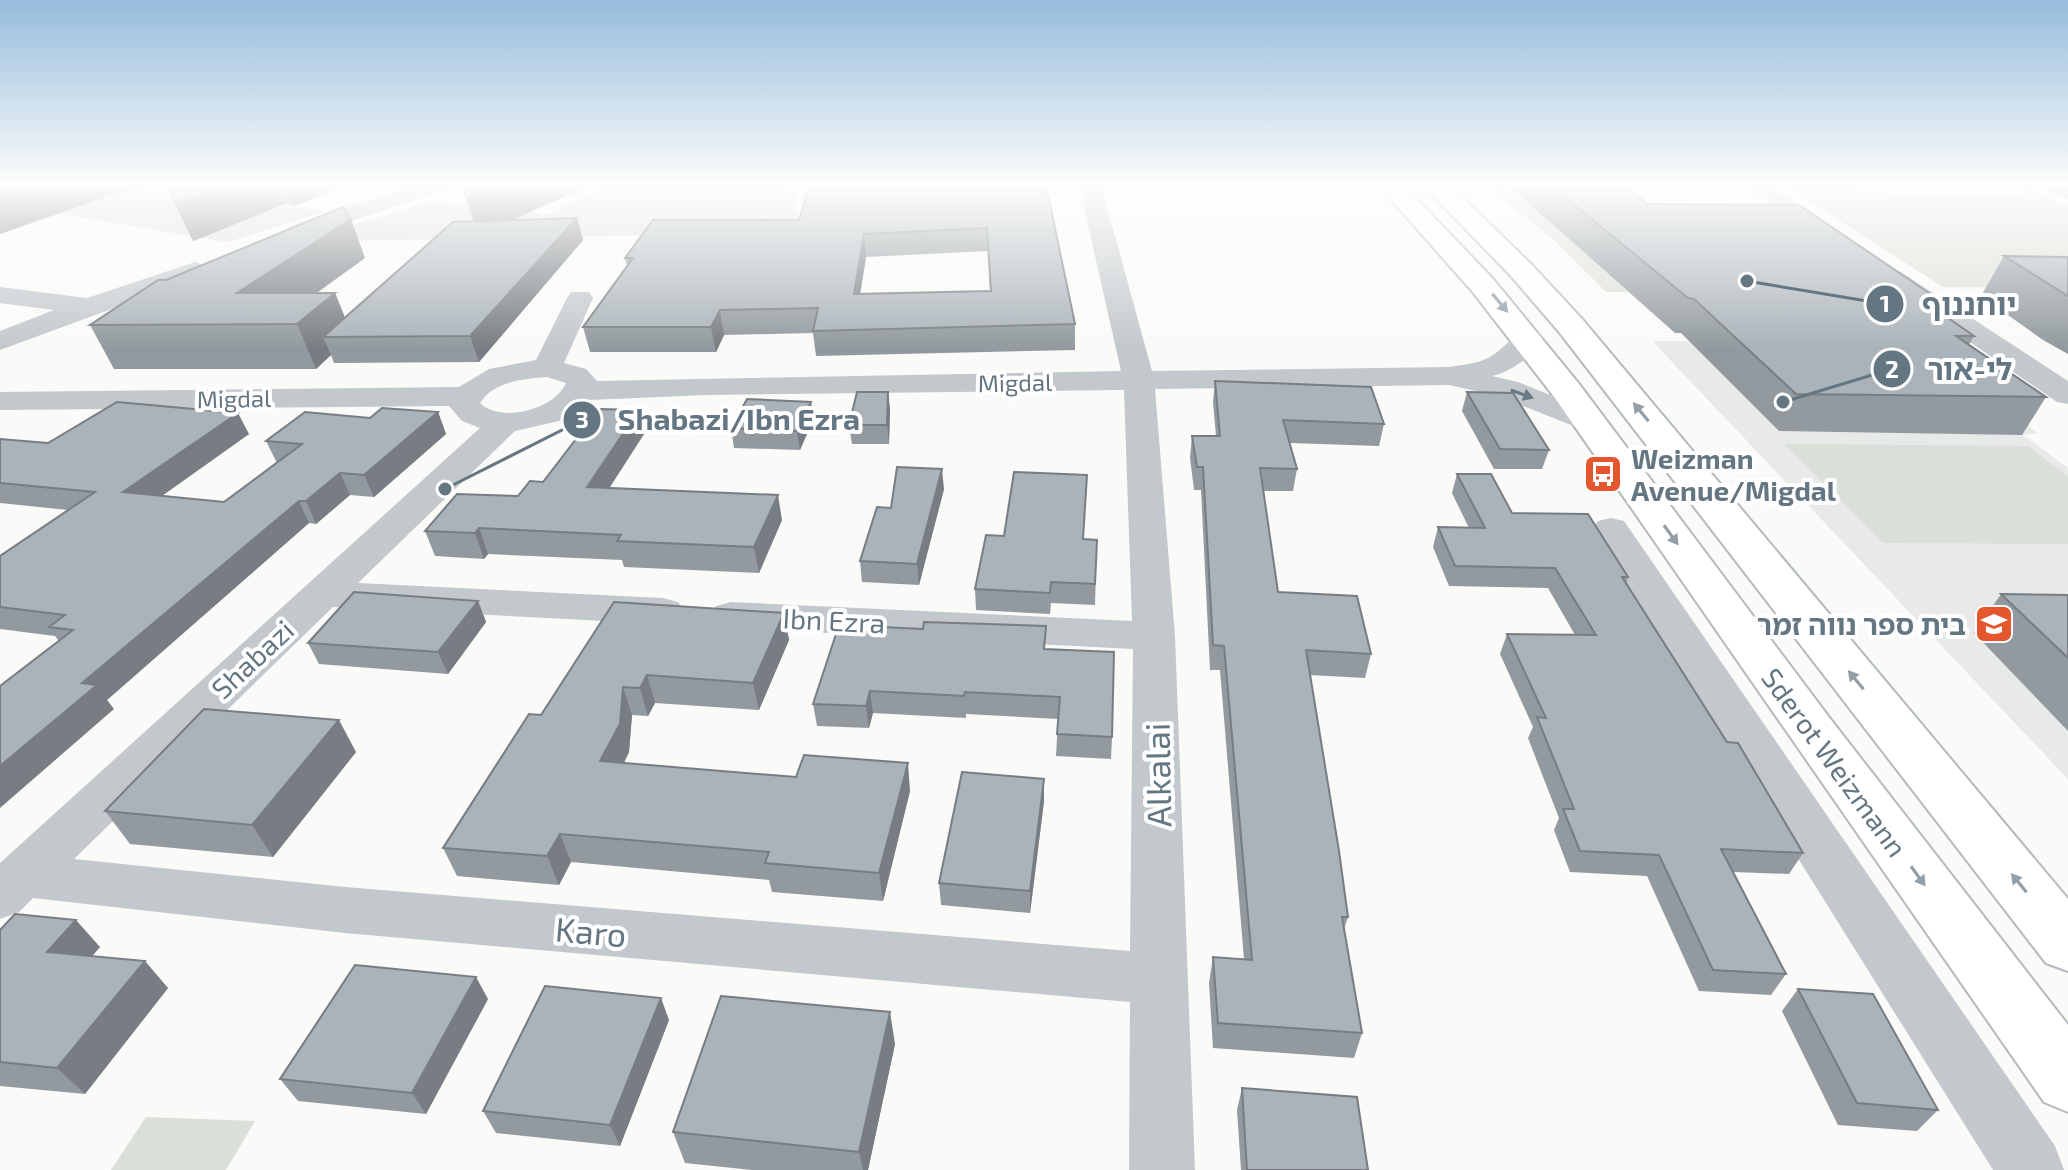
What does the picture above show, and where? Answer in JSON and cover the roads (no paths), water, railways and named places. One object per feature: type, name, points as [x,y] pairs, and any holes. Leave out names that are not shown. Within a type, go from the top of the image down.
[{"type":"main road","name":"Sderot Weizmann","points":[[1445,240],[1529,338],[1789,700],[2068,1079]]},
{"type":"main road","points":[[1490,240],[1571,326],[2068,944]]},
{"type":"street","points":[[271,241],[275,240]]},
{"type":"street","name":"Alkalai","points":[[1104,240],[1139,381],[1154,636],[1162,1170]]},
{"type":"street","points":[[1836,240],[2068,395]]},
{"type":"street","points":[[0,341],[213,263]]},
{"type":"street","points":[[0,295],[97,306]]},
{"type":"street","points":[[547,368],[580,298]]},
{"type":"street","points":[[0,353],[97,306]]},
{"type":"street","name":"Migdal","points":[[581,391],[706,386],[1449,376],[1489,369],[1513,358],[1529,338]]},
{"type":"street","points":[[547,368],[575,375],[582,382],[581,391],[574,400],[544,415],[505,422],[475,417],[464,404],[467,396],[491,379],[528,369],[547,368]]},
{"type":"street","name":"Migdal","points":[[1449,376],[1507,389],[1591,423]]},
{"type":"street","name":"Migdal","points":[[0,401],[467,396]]},
{"type":"street","name":"Shabazi","points":[[11,886],[505,422]]},
{"type":"street","points":[[1611,529],[2031,1170]]},
{"type":"street","name":"Ibn Ezra","points":[[321,594],[1154,636]]},
{"type":"street","name":"Karo","points":[[11,886],[345,910],[1161,979]]},
{"type":"place","name":"יוחננוף","points":[[1747,281]]},
{"type":"place","name":"לי-אור","points":[[1783,402]]},
{"type":"place","name":"Weizman Avenue/Migdal","points":[[1603,474]]},
{"type":"place","name":"Shabazi/Ibn Ezra","points":[[445,489]]},
{"type":"place","name":"בית ספר נווה זמר","points":[[1994,624]]}]
